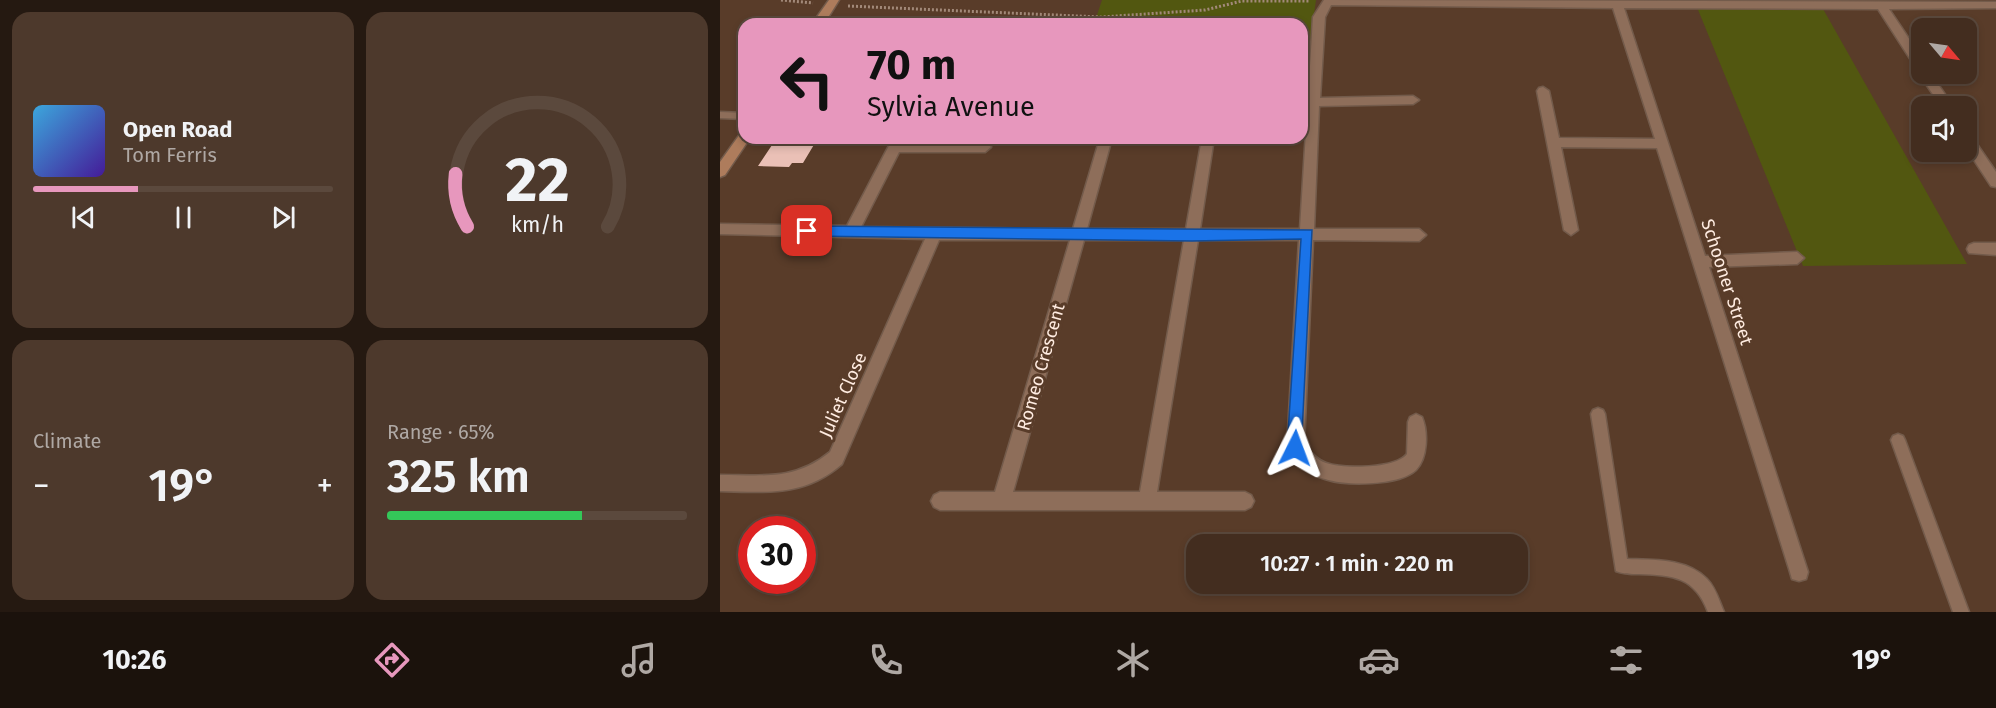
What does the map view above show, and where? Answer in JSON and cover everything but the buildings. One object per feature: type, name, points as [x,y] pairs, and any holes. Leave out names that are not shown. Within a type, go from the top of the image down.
[{"type":"street","points":[[1416,422],[1417,453],[1410,464],[1401,471],[1385,473],[1325,471],[1304,459],[1295,448],[1319,17],[1328,1],[1618,5],[1996,5]]},
{"type":"street","points":[[824,18],[839,3]]},
{"type":"street","name":"Schooner Street","points":[[1618,5],[1798,572]]},
{"type":"street","points":[[1881,5],[1911,51]]},
{"type":"street","points":[[1542,91],[1571,230]]},
{"type":"street","points":[[1314,102],[1413,100]]},
{"type":"street","points":[[1553,142],[1662,144]]},
{"type":"street","points":[[720,172],[739,144]]},
{"type":"street","points":[[851,232],[896,144]]},
{"type":"street","points":[[932,144],[985,147]]},
{"type":"street","name":"Romeo Crescent","points":[[1002,499],[1104,144]]},
{"type":"street","points":[[1148,500],[1207,144]]},
{"type":"street","points":[[1977,154],[1996,182]]},
{"type":"street","points":[[720,230],[1192,236],[1419,235]]},
{"type":"street","name":"Juliet Close","points":[[720,483],[790,483],[808,479],[823,472],[836,458],[934,234]]},
{"type":"street","points":[[1974,249],[1996,249]]},
{"type":"street","points":[[1700,262],[1797,258]]},
{"type":"street","points":[[940,501],[1002,499],[1245,501]]},
{"type":"lane","points":[[720,115],[738,116]]},
{"type":"lane","points":[[1598,414],[1621,566],[1671,569],[1695,576],[1709,592],[1716,612]]},
{"type":"lane","points":[[1898,440],[1961,612]]},
{"type":"path","points":[[781,0],[820,4]]},
{"type":"path","points":[[839,3],[1101,17],[1205,10],[1242,1],[1328,1]]},
{"type":"green space","points":[[1102,0],[1316,0],[1308,59],[1308,18],[1096,18]]},
{"type":"green space","points":[[1694,0],[1818,0],[1967,264],[1803,266]]},
{"type":"route","points":[[807,231],[1192,236],[1307,234],[1295,448]]}]
